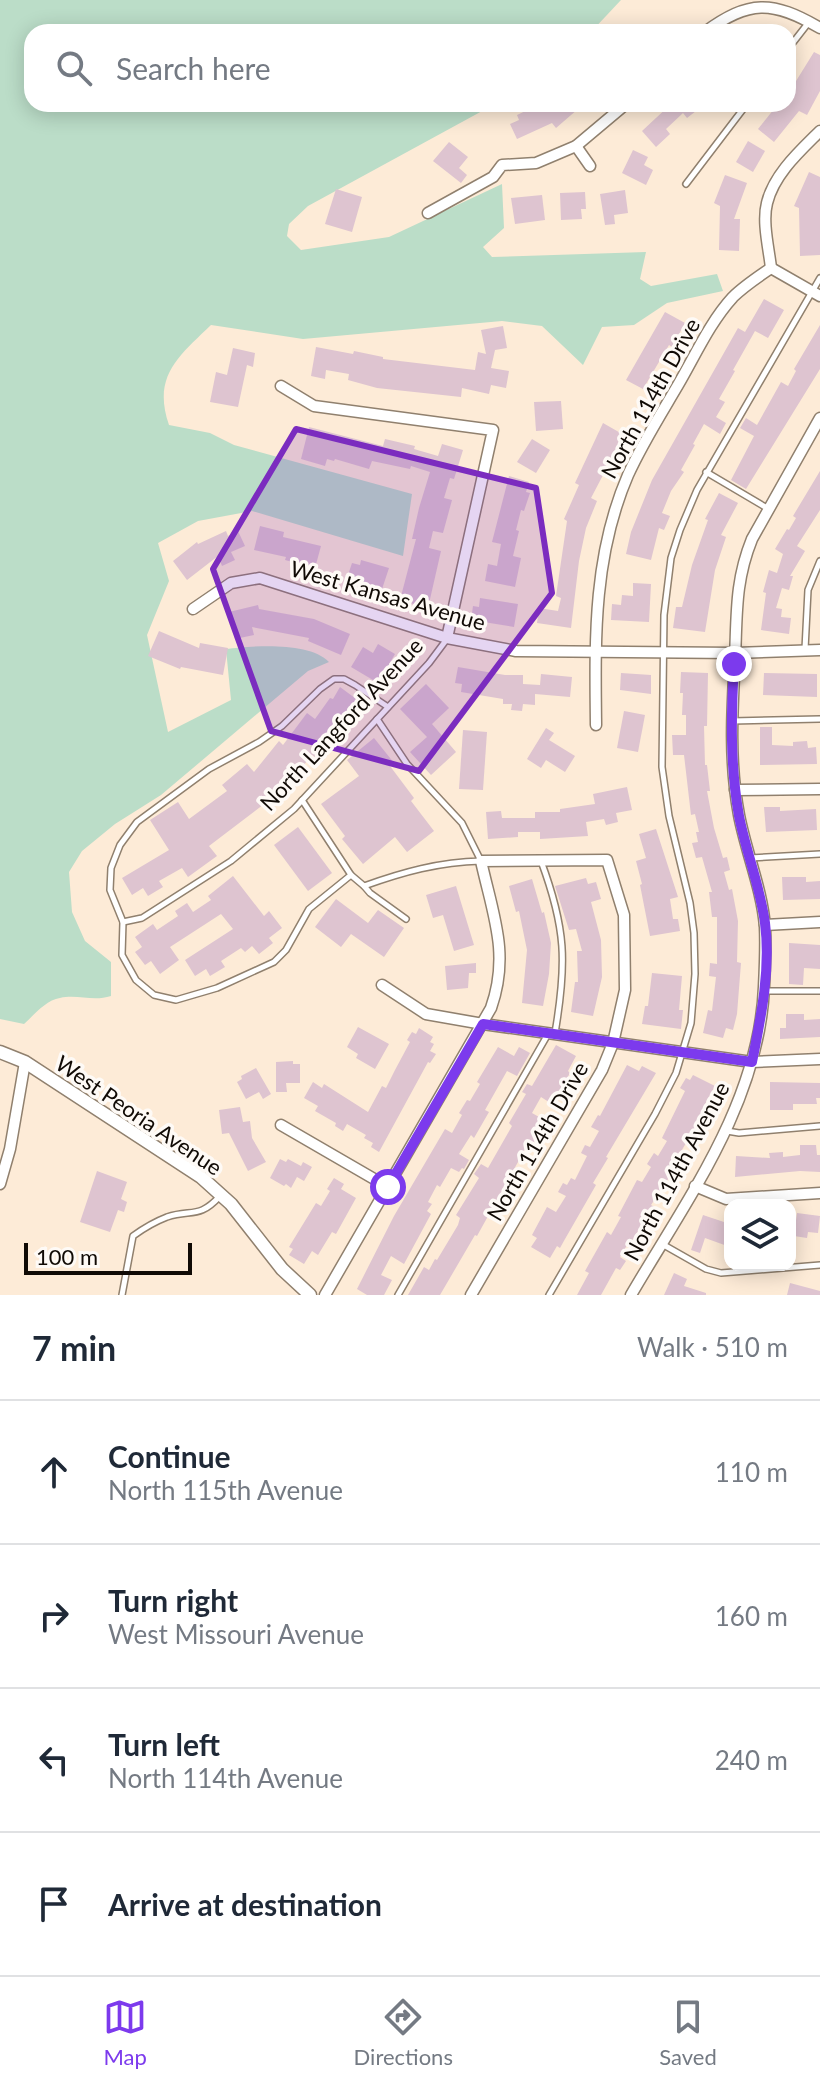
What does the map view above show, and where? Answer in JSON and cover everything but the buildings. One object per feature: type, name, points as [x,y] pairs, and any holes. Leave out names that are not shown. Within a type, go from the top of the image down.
[{"type":"street","points":[[715,24],[735,7],[757,2],[775,3],[815,25]]},
{"type":"street","points":[[428,213],[493,177],[502,165],[536,163],[576,146],[616,112]]},
{"type":"street","points":[[816,294],[771,268],[766,205],[791,161],[820,131]]},
{"type":"street","points":[[576,146],[590,166]]},
{"type":"street","name":"North 114th Drive","points":[[596,725],[595,650],[601,564],[612,517],[629,472],[722,311],[749,284],[771,268]]},
{"type":"street","name":"North Langford Avenue","points":[[281,386],[314,406],[493,430],[447,638]]},
{"type":"street","name":"North 114th Avenue","points":[[631,1295],[726,1131],[752,1062],[764,991],[765,925],[735,790],[731,721],[734,620],[740,576],[752,539],[820,418]]},
{"type":"street","name":"West Kansas Avenue","points":[[193,609],[231,583],[260,578],[447,638],[516,651],[735,653],[820,650]]},
{"type":"street","points":[[735,790],[820,789]]},
{"type":"street","name":"North 114th Drive","points":[[471,1295],[602,1070],[613,1043],[625,990],[624,915],[607,860],[541,861]]},
{"type":"street","points":[[325,1295],[483,1024],[500,983],[501,951],[481,861],[541,861]]},
{"type":"street","points":[[765,925],[820,922]]},
{"type":"street","points":[[382,985],[426,1014],[483,1024],[752,1062],[820,1059]]},
{"type":"street","name":"West Peoria Avenue","points":[[0,1052],[25,1062],[180,1162],[231,1204],[282,1269],[310,1295]]},
{"type":"street","points":[[0,1184],[10,1149],[25,1062]]},
{"type":"street","points":[[281,1125],[388,1187]]},
{"type":"street","points":[[695,1186],[726,1199],[820,1193]]},
{"type":"lane","points":[[796,42],[815,25]]},
{"type":"lane","points":[[686,184],[741,112]]},
{"type":"lane","points":[[549,1295],[655,1114],[683,1052],[691,1023],[694,933],[665,797],[662,767],[665,599],[671,558],[687,511],[706,472],[816,294],[820,278]]},
{"type":"lane","points":[[706,472],[768,509]]},
{"type":"lane","points":[[805,650],[808,590],[820,561]]},
{"type":"lane","name":"North Langford Avenue","points":[[123,922],[142,918],[231,861],[302,800],[429,663],[447,638]]},
{"type":"lane","points":[[351,875],[309,909],[286,950],[274,962],[217,988],[176,1000],[154,995],[136,980],[122,955],[123,922],[110,890],[111,868],[128,833],[153,808],[175,796],[209,769],[282,726],[334,679],[344,679],[388,707]]},
{"type":"lane","points":[[364,886],[410,869],[481,861],[462,823],[407,764],[377,719]]},
{"type":"lane","points":[[731,721],[820,719]]},
{"type":"lane","points":[[302,800],[351,875],[406,919]]},
{"type":"lane","points":[[750,858],[820,854]]},
{"type":"lane","points":[[398,1295],[551,1034],[564,975],[563,945],[541,861]]},
{"type":"lane","points":[[764,991],[820,991]]},
{"type":"lane","points":[[726,1131],[739,1133],[820,1126]]},
{"type":"lane","points":[[122,1295],[133,1236],[149,1224],[171,1216],[200,1213],[220,1195]]},
{"type":"lane","points":[[661,1244],[691,1262],[721,1273],[820,1265]]},
{"type":"highlighted area","points":[[296,429],[536,488],[552,593],[419,771],[271,731],[213,569]]},
{"type":"green space","points":[[0,0],[621,0],[598,24],[24,24],[24,112],[480,112],[308,206],[289,224],[287,236],[301,250],[389,237],[502,184],[504,228],[483,247],[492,257],[646,252],[640,279],[651,286],[717,274],[723,291],[667,303],[634,325],[602,327],[583,365],[542,326],[502,321],[303,339],[211,325],[179,357],[166,380],[164,393],[169,425],[210,433],[234,445],[412,494],[403,556],[252,511],[198,521],[158,543],[169,581],[147,635],[168,732],[231,700],[226,649],[265,646],[294,648],[320,655],[329,662],[308,671],[161,795],[115,824],[82,851],[69,872],[72,912],[85,941],[111,962],[111,996],[55,999],[40,1008],[24,1024],[0,1019]]},
{"type":"route","points":[[388,1187],[483,1024],[752,1062],[764,991],[765,925],[739,814],[732,765],[730,744],[734,664]]}]
